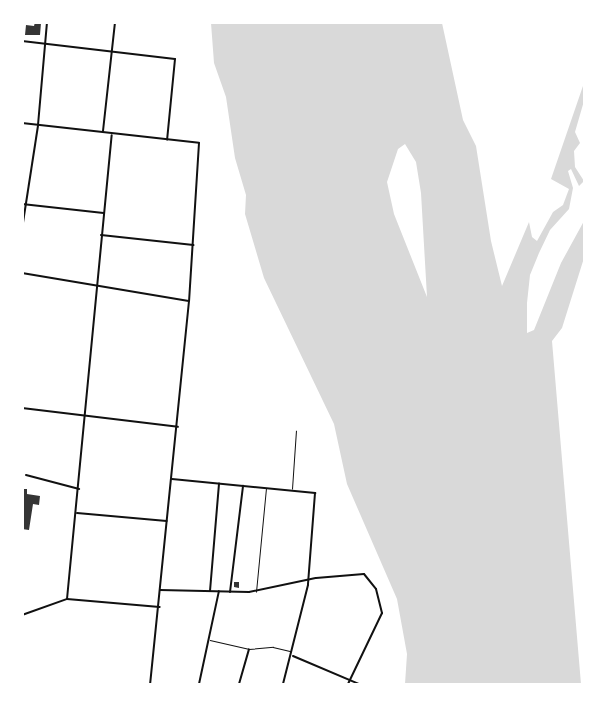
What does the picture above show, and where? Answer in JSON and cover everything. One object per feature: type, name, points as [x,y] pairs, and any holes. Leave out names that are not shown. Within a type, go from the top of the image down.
[{"type":"street","points":[[22,229],[38,126],[47,22]]},
{"type":"street","points":[[103,131],[115,22]]},
{"type":"street","points":[[22,41],[175,59],[167,140]]},
{"type":"street","points":[[22,123],[103,131],[112,135],[199,143],[189,301],[178,427],[160,590],[160,607],[150,684]]},
{"type":"street","points":[[22,615],[62,604],[67,599],[77,513],[96,285],[112,135]]},
{"type":"street","points":[[22,204],[104,213]]},
{"type":"street","points":[[101,235],[192,245]]},
{"type":"street","points":[[22,273],[189,301]]},
{"type":"street","points":[[22,408],[178,427]]},
{"type":"street","points":[[26,475],[79,489]]},
{"type":"street","points":[[172,479],[315,493],[308,581],[293,656],[283,684]]},
{"type":"street","points":[[210,591],[219,484]]},
{"type":"street","points":[[230,592],[243,486]]},
{"type":"street","points":[[77,513],[167,521]]},
{"type":"street","points":[[160,590],[256,592],[308,581],[362,574],[376,589],[382,614],[348,684]]},
{"type":"street","points":[[199,684],[219,591]]},
{"type":"street","points":[[67,599],[160,607]]},
{"type":"street","points":[[239,684],[249,649]]},
{"type":"street","points":[[293,656],[359,684]]},
{"type":"lane","points":[[292,491],[296,431]]},
{"type":"lane","points":[[256,592],[266,488]]},
{"type":"lane","points":[[209,640],[249,649],[273,647],[293,652]]},
{"type":"lane","points":[[114,683],[122,684]]},
{"type":"shaded area","points":[[211,23],[442,23],[463,120],[476,146],[491,241],[502,286],[529,222],[532,237],[537,241],[553,212],[563,205],[569,189],[551,179],[584,83],[584,101],[575,132],[580,143],[574,151],[575,167],[584,181],[579,186],[571,169],[568,171],[573,188],[569,209],[550,230],[539,253],[530,275],[527,303],[527,333],[534,330],[561,263],[584,221],[584,258],[562,328],[552,341],[581,684],[405,684],[407,654],[397,599],[347,484],[334,424],[264,278],[245,214],[246,195],[235,158],[226,97],[214,63]],"holes":[[[405,144],[416,162],[421,193],[427,297],[394,214],[387,182],[398,149]]]},
{"type":"building","points":[[35,22],[41,23],[40,35],[25,35],[26,25],[34,26]]},
{"type":"building","points":[[22,489],[27,489],[27,494],[40,496],[39,505],[33,504],[29,530],[22,529]]},
{"type":"building","points":[[234,582],[239,582],[239,588],[234,587]]}]
